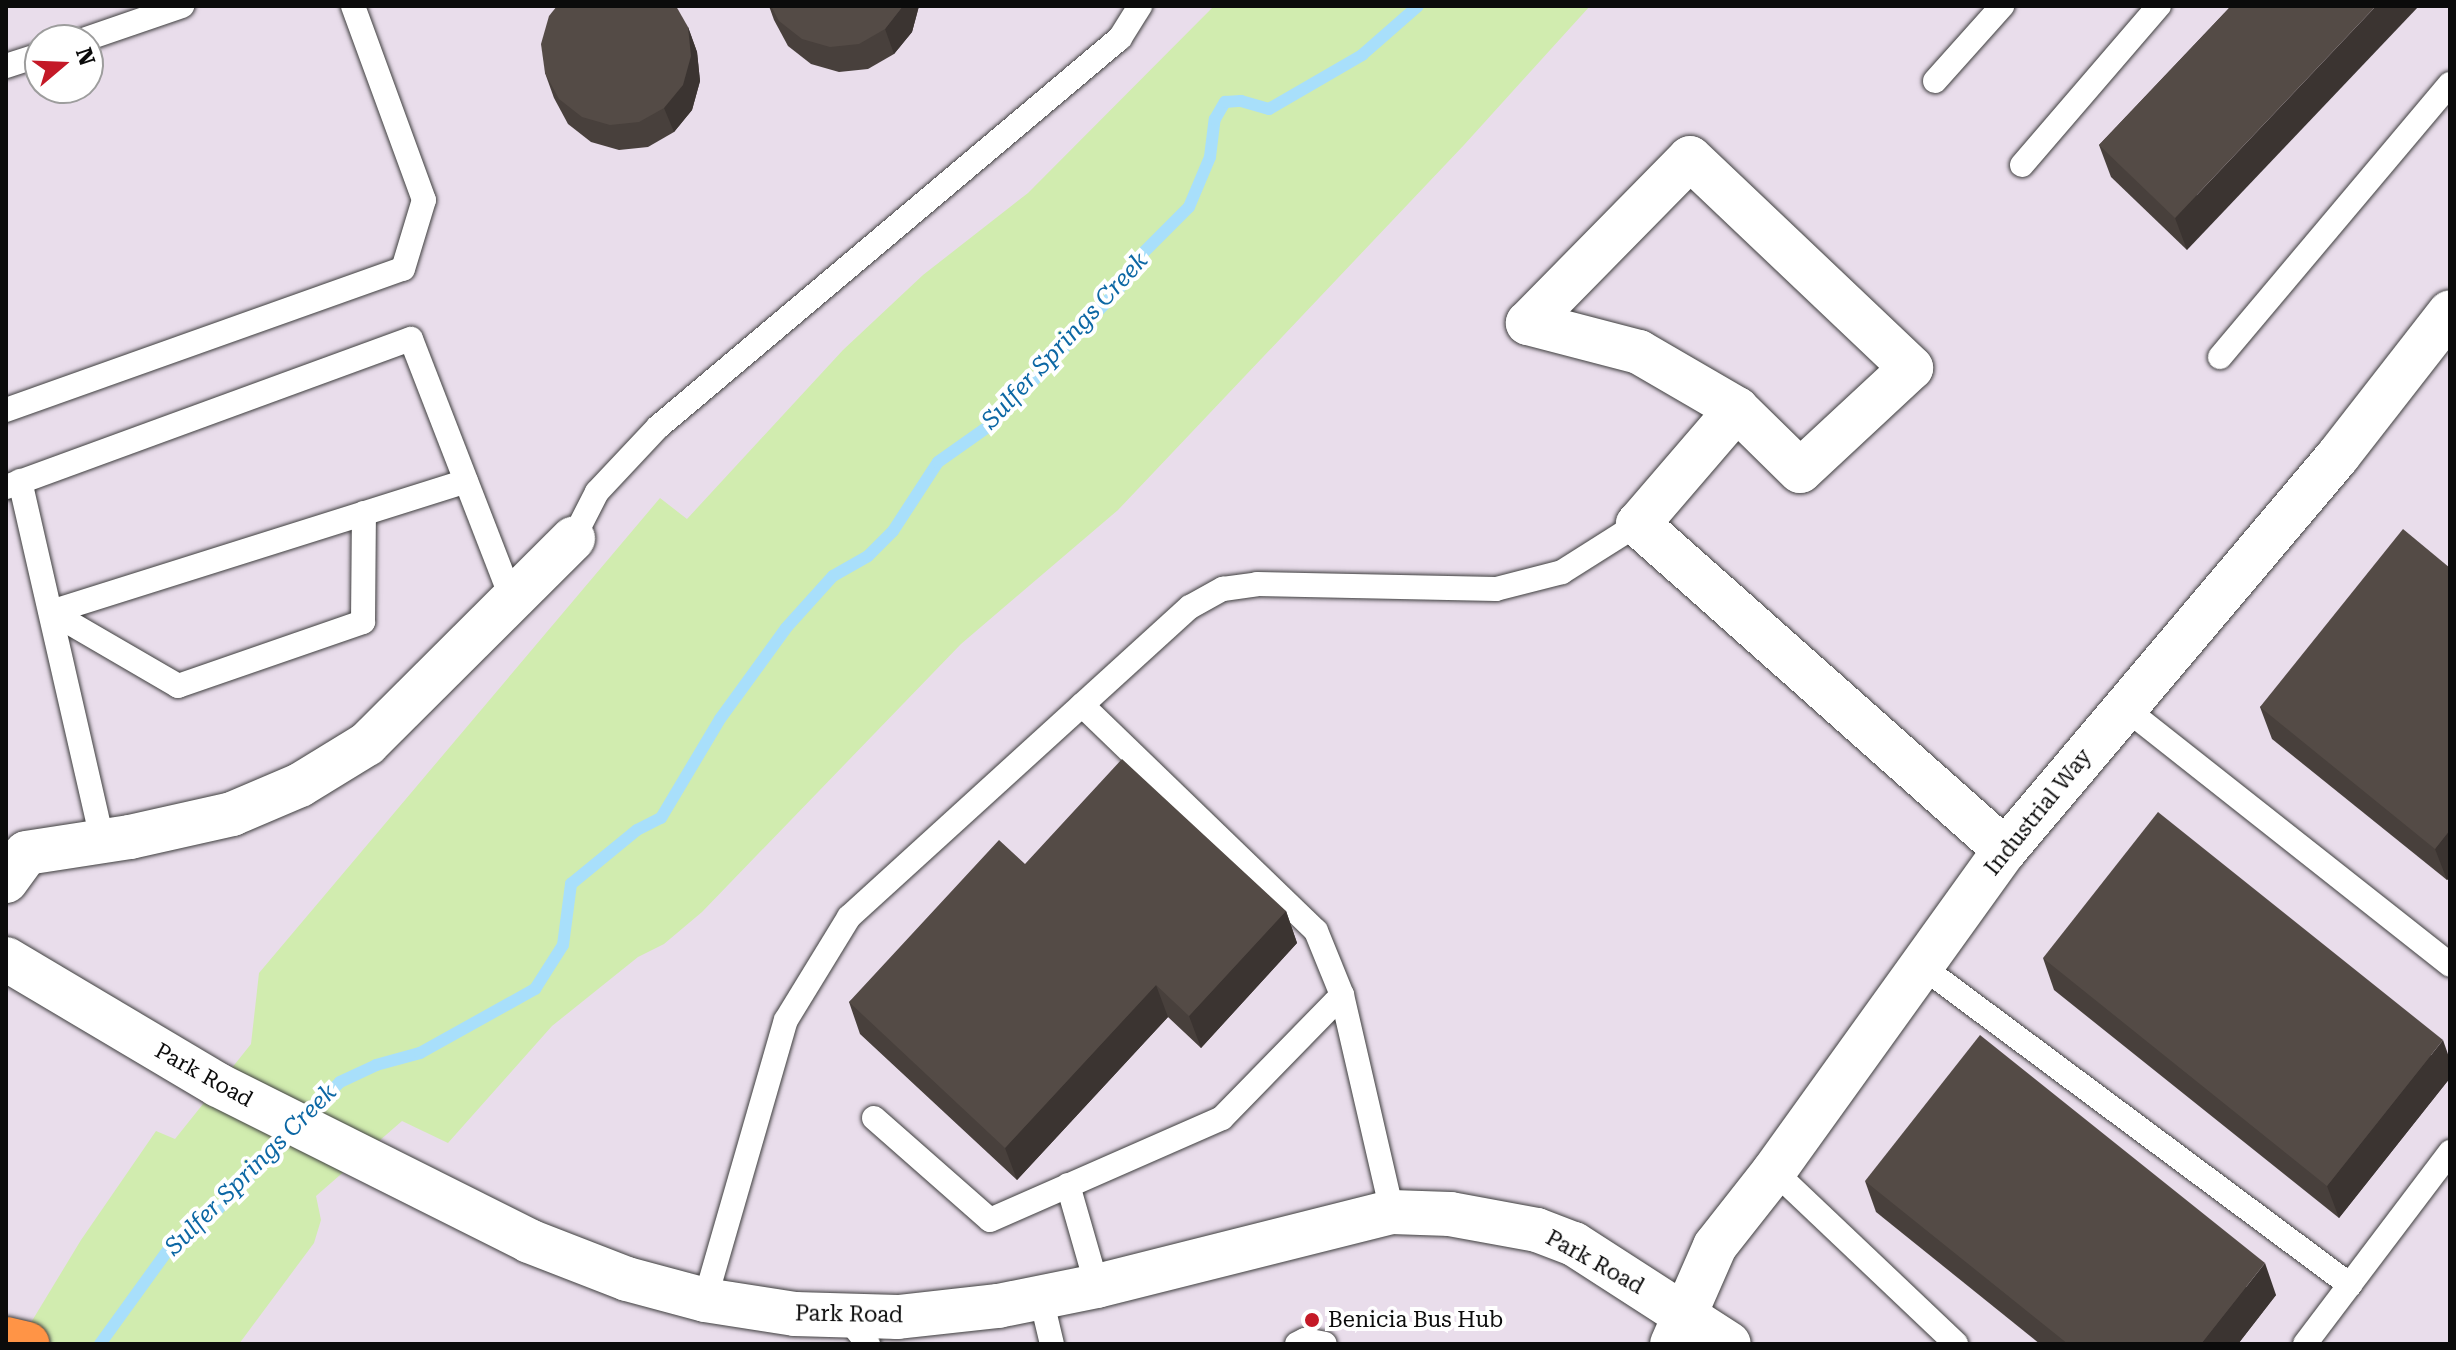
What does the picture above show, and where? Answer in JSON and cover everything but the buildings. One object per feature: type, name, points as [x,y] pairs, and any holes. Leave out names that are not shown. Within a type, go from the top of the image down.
[{"type":"highway","points":[[6,1339],[27,1344]]},
{"type":"street","points":[[1690,158],[1911,368],[1800,471],[1737,409],[1639,352],[1528,323],[1690,158]]},
{"type":"street","name":"Industrial Way","points":[[1679,1329],[1715,1246],[1774,1171],[2005,850],[2338,456],[2450,312]]},
{"type":"street","points":[[1737,409],[1638,524],[2005,850]]},
{"type":"street","points":[[6,881],[26,853],[103,842],[232,814],[300,785],[367,744],[573,539]]},
{"type":"street","name":"Park Road","points":[[6,959],[218,1085],[362,1160],[529,1241],[627,1279],[705,1300],[795,1314],[857,1330],[898,1317],[1041,1298],[1097,1286],[1392,1212],[1450,1214],[1537,1230],[1574,1244],[1679,1329],[1729,1344]]},
{"type":"lane","points":[[104,33],[182,6]]},
{"type":"lane","points":[[6,410],[403,269],[424,200],[353,6]]},
{"type":"lane","points":[[573,539],[597,492],[658,427],[1120,38],[1140,6]]},
{"type":"lane","points":[[1935,81],[2002,6]]},
{"type":"lane","points":[[2022,165],[2159,6]]},
{"type":"lane","points":[[2220,357],[2450,84]]},
{"type":"lane","points":[[103,842],[51,612],[13,484],[411,339],[512,599]]},
{"type":"lane","points":[[51,612],[466,481]]},
{"type":"lane","points":[[51,612],[178,686],[363,622],[364,513]]},
{"type":"lane","points":[[705,1300],[786,1020],[849,917],[1190,607],[1223,589],[1257,584],[1496,589],[1562,572],[1638,524]]},
{"type":"lane","points":[[1082,705],[1316,931],[1342,995],[1392,1212]]},
{"type":"lane","points":[[2125,708],[2450,965]]},
{"type":"lane","points":[[1920,965],[2350,1285]]},
{"type":"lane","points":[[874,1118],[990,1220],[1222,1118],[1342,995]]},
{"type":"lane","points":[[2305,1344],[2450,1152]]},
{"type":"lane","points":[[1774,1171],[1956,1344]]},
{"type":"lane","points":[[1068,1185],[1097,1286]]},
{"type":"lane","points":[[1041,1298],[1052,1344]]},
{"type":"lane","points":[[1297,1344],[1305,1340],[1325,1344]]},
{"type":"shaded area","points":[[6,6],[2450,6],[2450,1344],[6,1344]]},
{"type":"green space","points":[[1214,6],[1590,6],[1464,145],[1118,510],[961,644],[702,912],[664,944],[638,957],[552,1026],[448,1143],[402,1121],[316,1196],[321,1220],[314,1243],[239,1344],[18,1344],[81,1240],[156,1131],[175,1139],[251,1044],[259,973],[660,498],[687,519],[843,350],[923,275],[1028,193]]},
{"type":"waterway","name":"Sulfer Springs Creek","points":[[305,1118],[340,1082],[376,1065],[420,1053],[535,989],[563,945],[571,884],[637,830],[661,818],[720,719],[786,628],[833,576],[868,556],[893,531],[938,462],[989,426],[1023,392],[1123,284],[1138,258],[1189,207],[1210,157],[1215,119],[1225,102],[1241,101],[1269,109],[1362,55],[1418,6]]},
{"type":"waterway","name":"Sulfer Springs Creek","points":[[100,1344],[168,1250],[218,1209],[292,1131]]},
{"type":"place","name":"Benicia Bus Hub","points":[[1312,1320]]}]
